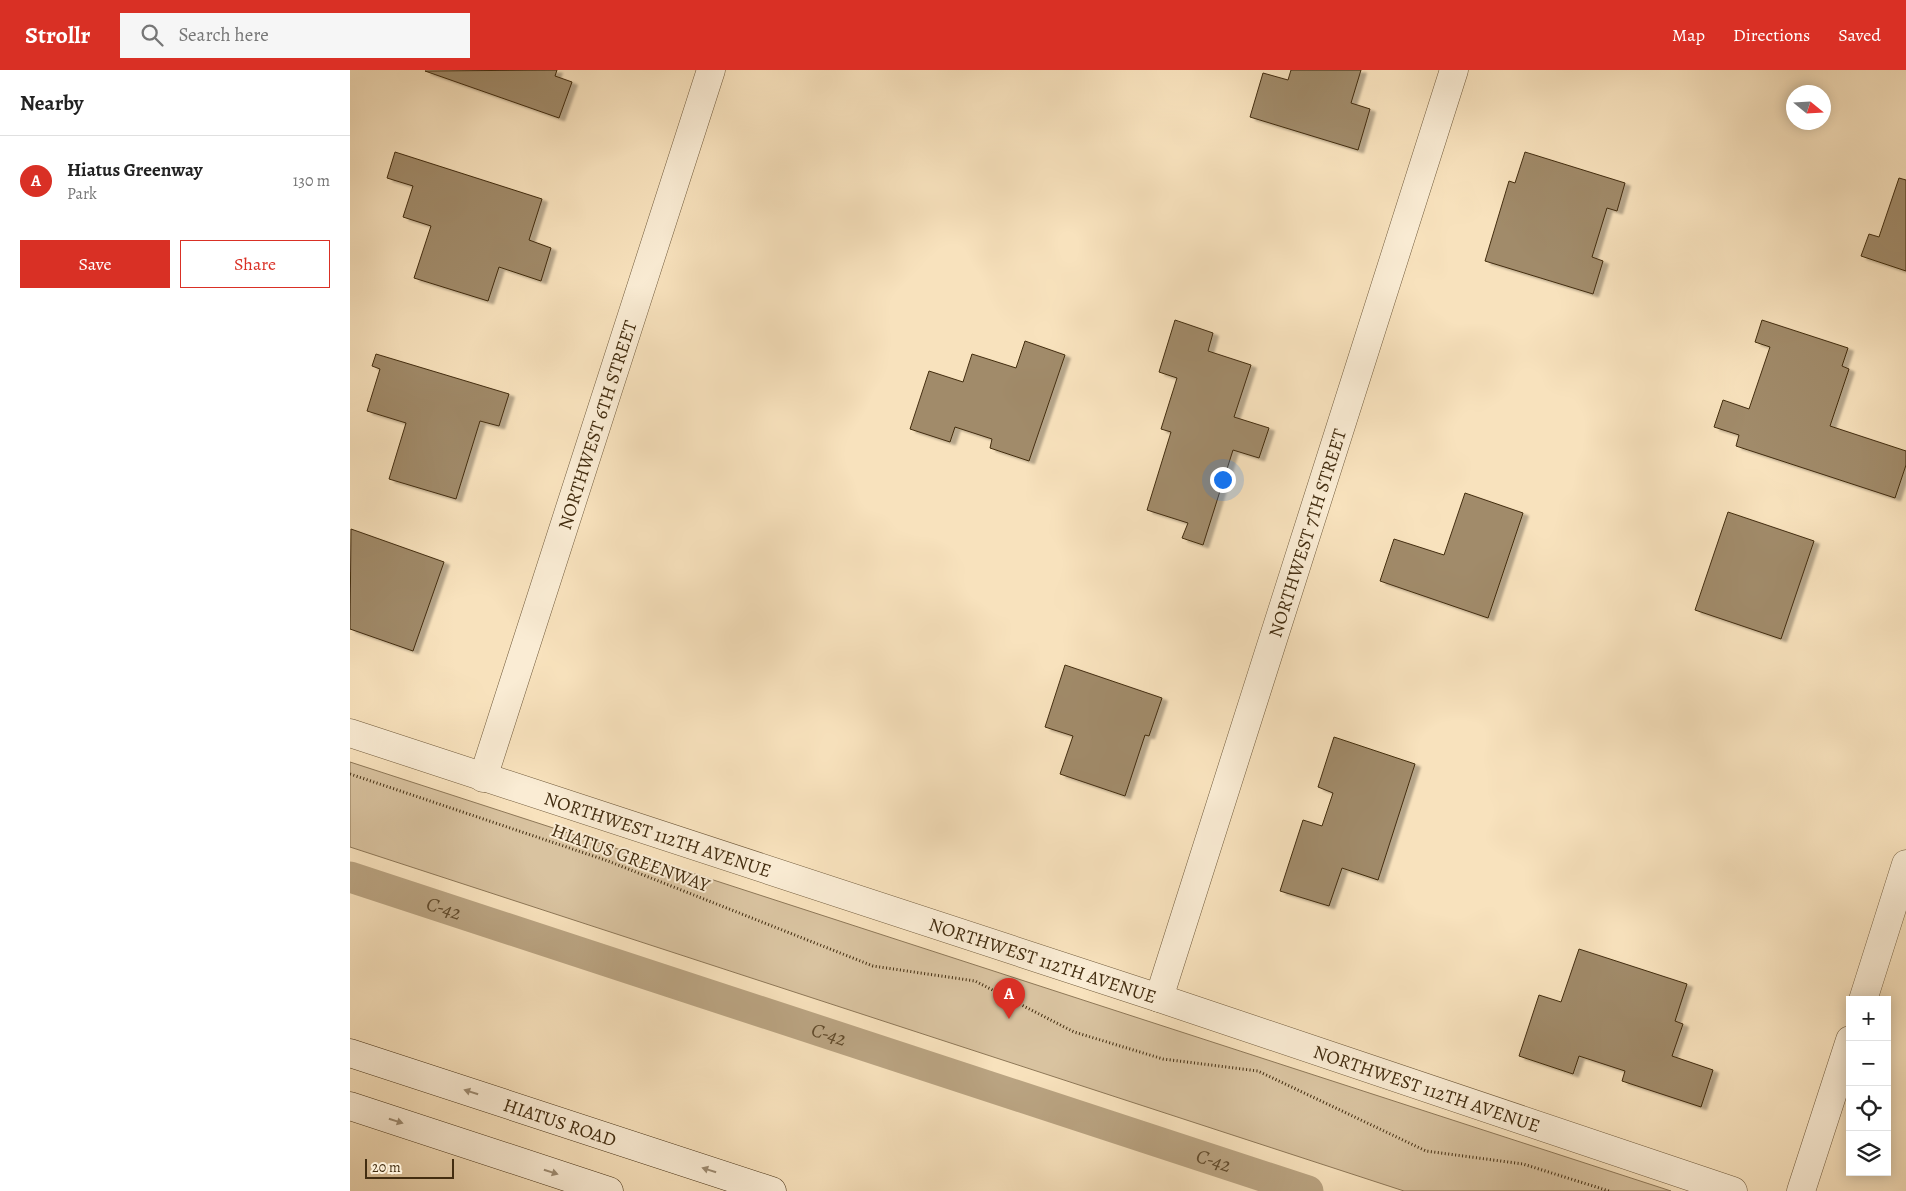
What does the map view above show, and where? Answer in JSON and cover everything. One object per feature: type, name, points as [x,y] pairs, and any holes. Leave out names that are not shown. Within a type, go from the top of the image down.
[{"type":"street","name":"NORTHWEST 6TH STREET","points":[[483,778],[711,70]]},
{"type":"street","name":"NORTHWEST 7TH STREET","points":[[1159,998],[1454,70]]},
{"type":"street","name":"NORTHWEST 112TH AVENUE","points":[[350,733],[1159,998],[1733,1191]]},
{"type":"street","points":[[1863,996],[1906,864]]},
{"type":"street","points":[[1802,1191],[1850,1041]]},
{"type":"street","name":"HIATUS ROAD","points":[[350,1053],[772,1191]]},
{"type":"street","points":[[350,1106],[609,1191]]},
{"type":"path","name":"HIATUS GREENWAY","points":[[350,774],[608,861],[873,966],[975,981],[1074,1032],[1163,1059],[1258,1071],[1426,1151],[1523,1164],[1609,1191]]},
{"type":"shaded area","points":[[350,762],[1671,1191],[1404,1191],[350,847]]},
{"type":"building","points":[[557,70],[555,76],[572,82],[559,118],[425,71]]},
{"type":"building","points":[[1291,70],[1361,70],[1351,103],[1370,109],[1358,150],[1250,117],[1263,73],[1288,80]]},
{"type":"building","points":[[395,152],[542,199],[529,240],[551,248],[541,281],[499,267],[488,301],[414,278],[431,226],[403,217],[413,186],[387,178]]},
{"type":"building","points":[[1525,152],[1625,183],[1617,211],[1607,208],[1592,257],[1603,261],[1593,294],[1485,261],[1509,181],[1515,183]]},
{"type":"building","points":[[1899,178],[1906,180],[1906,271],[1861,256],[1869,234],[1879,237]]},
{"type":"building","points":[[1175,320],[1213,333],[1208,351],[1251,365],[1234,417],[1269,428],[1259,458],[1233,450],[1203,545],[1182,538],[1188,523],[1147,510],[1171,432],[1161,429],[1177,378],[1159,372]]},
{"type":"building","points":[[1762,320],[1848,348],[1842,366],[1849,369],[1830,426],[1906,451],[1906,465],[1895,498],[1736,446],[1739,435],[1714,427],[1723,400],[1749,409],[1770,347],[1755,342]]},
{"type":"building","points":[[1025,341],[1065,355],[1029,461],[990,448],[992,439],[955,427],[950,442],[910,429],[929,371],[963,382],[972,354],[1016,368]]},
{"type":"building","points":[[376,354],[509,394],[499,426],[480,421],[456,499],[389,479],[406,423],[367,411],[380,369],[372,366]]},
{"type":"building","points":[[1465,493],[1523,513],[1488,618],[1380,581],[1394,539],[1444,555]]},
{"type":"building","points":[[1728,512],[1814,541],[1781,639],[1695,610]]},
{"type":"building","points":[[351,529],[444,562],[413,651],[350,629]]},
{"type":"building","points":[[1065,665],[1162,698],[1149,736],[1145,735],[1125,796],[1060,774],[1073,736],[1045,727]]},
{"type":"building","points":[[1334,737],[1415,764],[1378,880],[1342,868],[1329,906],[1280,891],[1303,820],[1322,826],[1333,793],[1318,787]]},
{"type":"building","points":[[1579,949],[1687,984],[1675,1021],[1683,1024],[1672,1056],[1713,1070],[1701,1107],[1622,1081],[1625,1071],[1579,1056],[1573,1074],[1519,1056],[1539,995],[1561,1002]]},
{"type":"waterway","name":"C-42","points":[[350,877],[1308,1191]]},
{"type":"place","name":"Hiatus Greenway","points":[[1009,1019]]}]
